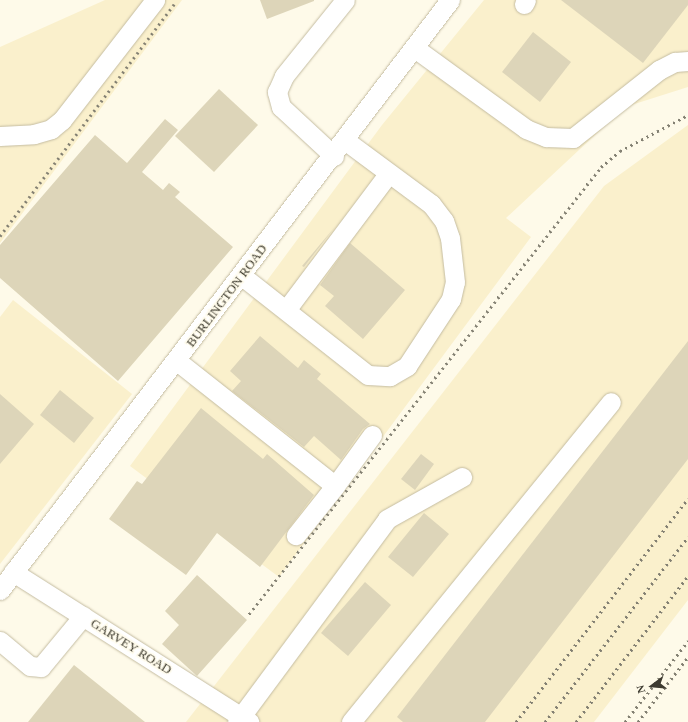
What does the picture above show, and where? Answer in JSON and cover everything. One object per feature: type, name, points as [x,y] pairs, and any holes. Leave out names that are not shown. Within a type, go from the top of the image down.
[{"type":"street","points":[[0,136],[34,134],[51,129],[62,120],[155,0]]},
{"type":"street","points":[[334,156],[281,107],[277,92],[284,76],[345,0]]},
{"type":"street","name":"BURLINGTON ROAD","points":[[0,590],[346,141],[416,49],[450,0]]},
{"type":"street","points":[[416,49],[526,129],[546,138],[573,138],[659,70],[675,62],[688,61]]},
{"type":"street","points":[[242,276],[368,375],[390,376],[407,366],[452,299],[455,282],[454,260],[444,221],[431,204],[346,141]]},
{"type":"street","points":[[286,310],[390,173]]},
{"type":"street","points":[[177,360],[335,486]]},
{"type":"street","points":[[351,722],[611,402]]},
{"type":"street","points":[[296,535],[335,486],[372,435]]},
{"type":"street","points":[[242,720],[387,519],[462,477]]},
{"type":"street","name":"GARVEY ROAD","points":[[13,572],[242,720]]},
{"type":"street","points":[[0,641],[30,666],[38,668],[46,664],[82,616]]},
{"type":"shaded area","points":[[105,0],[182,0],[0,243],[0,47]]},
{"type":"shaded area","points":[[484,0],[688,0],[688,87],[625,107],[506,218],[531,237],[279,577],[130,466],[382,125]]},
{"type":"shaded area","points":[[688,125],[688,600],[594,722],[186,722],[604,186]]},
{"type":"shaded area","points":[[13,300],[132,394],[0,564],[0,317]]},
{"type":"building","points":[[260,0],[314,0],[314,1],[267,19]]},
{"type":"building","points":[[561,0],[688,0],[688,5],[643,63]]},
{"type":"building","points":[[533,32],[571,62],[540,102],[502,72]]},
{"type":"building","points":[[219,89],[258,125],[214,172],[175,136]]},
{"type":"building","points":[[165,119],[178,130],[142,172],[163,190],[169,183],[180,192],[175,197],[233,247],[118,381],[0,278],[0,245],[95,135],[127,163]]},
{"type":"building","points":[[334,228],[304,267],[302,266]]},
{"type":"building","points":[[350,243],[405,290],[363,339],[325,306],[334,296],[320,285]]},
{"type":"building","points":[[260,336],[298,368],[304,360],[321,374],[317,379],[370,424],[363,429],[341,460],[314,436],[304,447],[232,391],[241,381],[230,371]]},
{"type":"building","points":[[688,341],[688,459],[485,722],[403,722],[397,717]]},
{"type":"building","points":[[60,390],[94,418],[74,443],[40,415]]},
{"type":"building","points":[[0,394],[34,424],[0,464]]},
{"type":"building","points":[[201,408],[263,459],[267,454],[314,495],[260,567],[217,533],[186,575],[109,519],[137,481],[142,484]]},
{"type":"building","points":[[421,454],[434,464],[415,490],[401,479]]},
{"type":"building","points":[[424,513],[449,534],[413,577],[388,557]]},
{"type":"building","points":[[197,575],[247,620],[197,676],[162,644],[179,625],[165,611]]},
{"type":"building","points":[[365,582],[391,605],[348,656],[321,633]]},
{"type":"building","points":[[74,665],[145,722],[28,722]]},
{"type":"railway","points":[[0,236],[175,3]]},
{"type":"railway","points":[[249,614],[601,167],[620,151],[688,115]]},
{"type":"railway","points":[[516,722],[688,499]]},
{"type":"railway","points":[[545,722],[688,537]]},
{"type":"railway","points":[[576,722],[688,576]]},
{"type":"railway","points":[[625,722],[688,641]]},
{"type":"railway","points":[[638,722],[688,657]]}]
